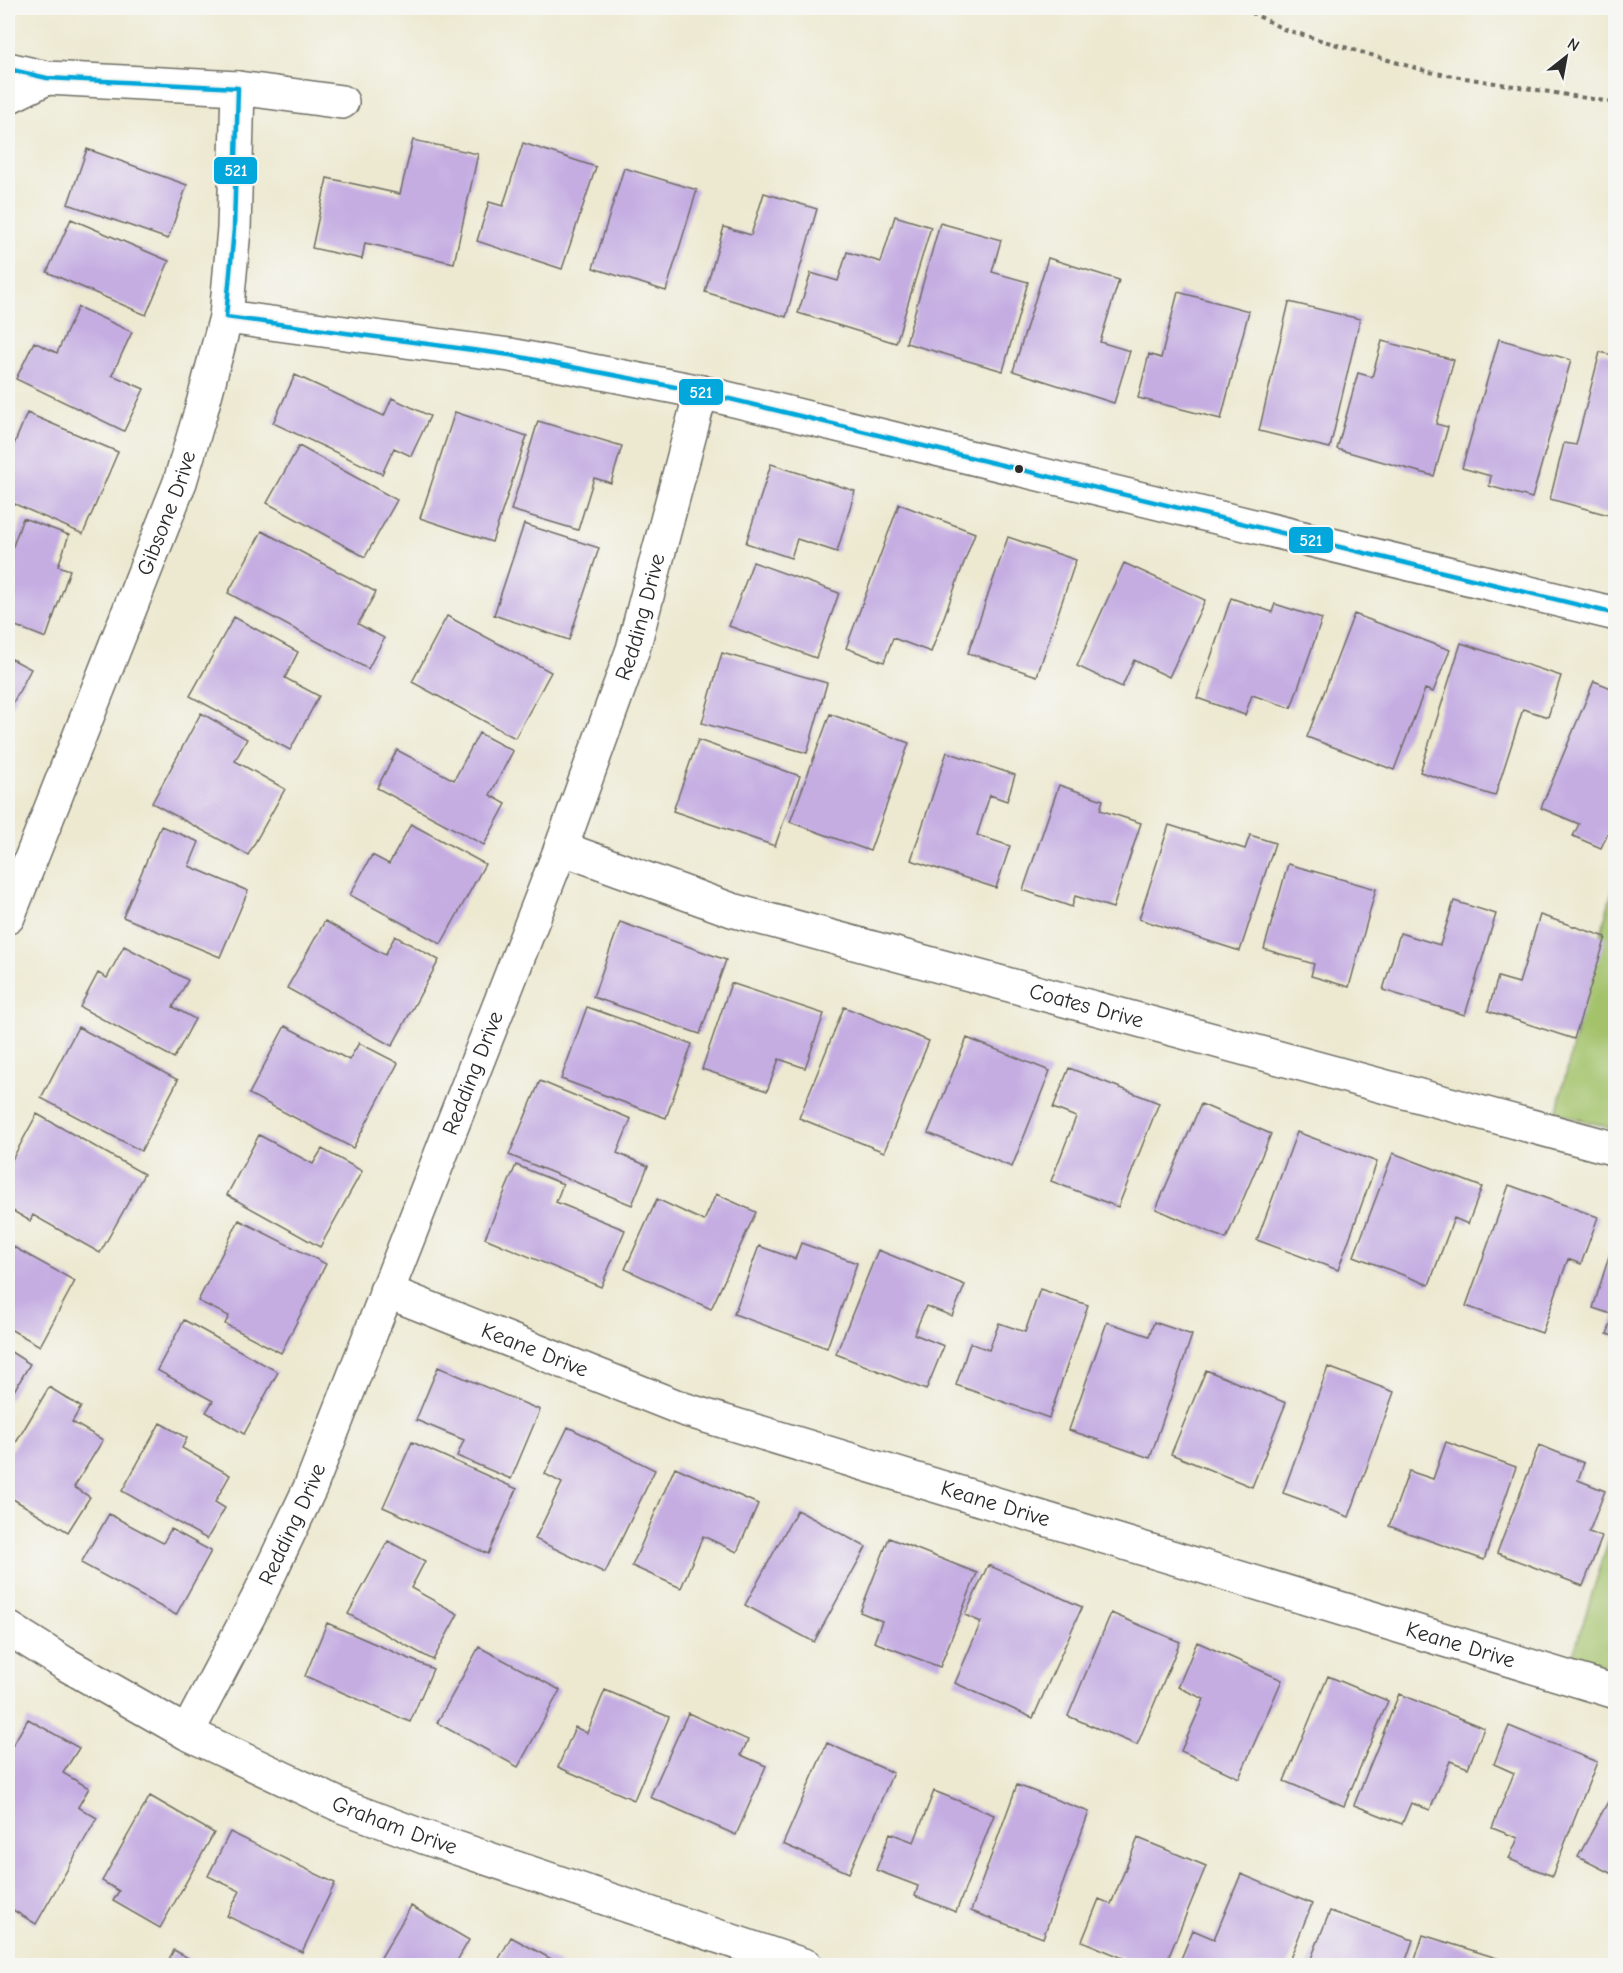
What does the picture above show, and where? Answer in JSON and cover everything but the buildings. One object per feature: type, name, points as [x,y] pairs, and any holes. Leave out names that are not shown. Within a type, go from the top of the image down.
[{"type":"street","points":[[8,69],[47,78],[238,88],[342,102]]},
{"type":"street","points":[[8,97],[47,78]]},
{"type":"street","name":"Gibsone Drive","points":[[8,917],[180,482],[201,411],[226,317],[234,228],[238,88]]},
{"type":"street","points":[[226,317],[510,355],[701,392],[1616,614]]},
{"type":"street","name":"Redding Drive","points":[[187,1733],[257,1600],[310,1488],[561,848],[633,649],[701,392]]},
{"type":"street","name":"Coates Drive","points":[[561,848],[732,910],[1616,1149]]},
{"type":"street","name":"Keane Drive","points":[[386,1291],[683,1409],[1616,1692]]},
{"type":"street","name":"Graham Drive","points":[[8,1628],[64,1663],[187,1733],[354,1811],[424,1837],[806,1965]]},
{"type":"path","points":[[1243,8],[1283,29],[1429,72],[1616,103]]},
{"type":"green space","points":[[1615,879],[1615,1129],[1556,1113]]},
{"type":"green space","points":[[1615,1519],[1615,1672],[1572,1659]]},
{"type":"transit line","name":"521","points":[[8,69],[47,78],[238,88],[234,229],[226,317],[510,355],[701,392],[1616,614]]}]
